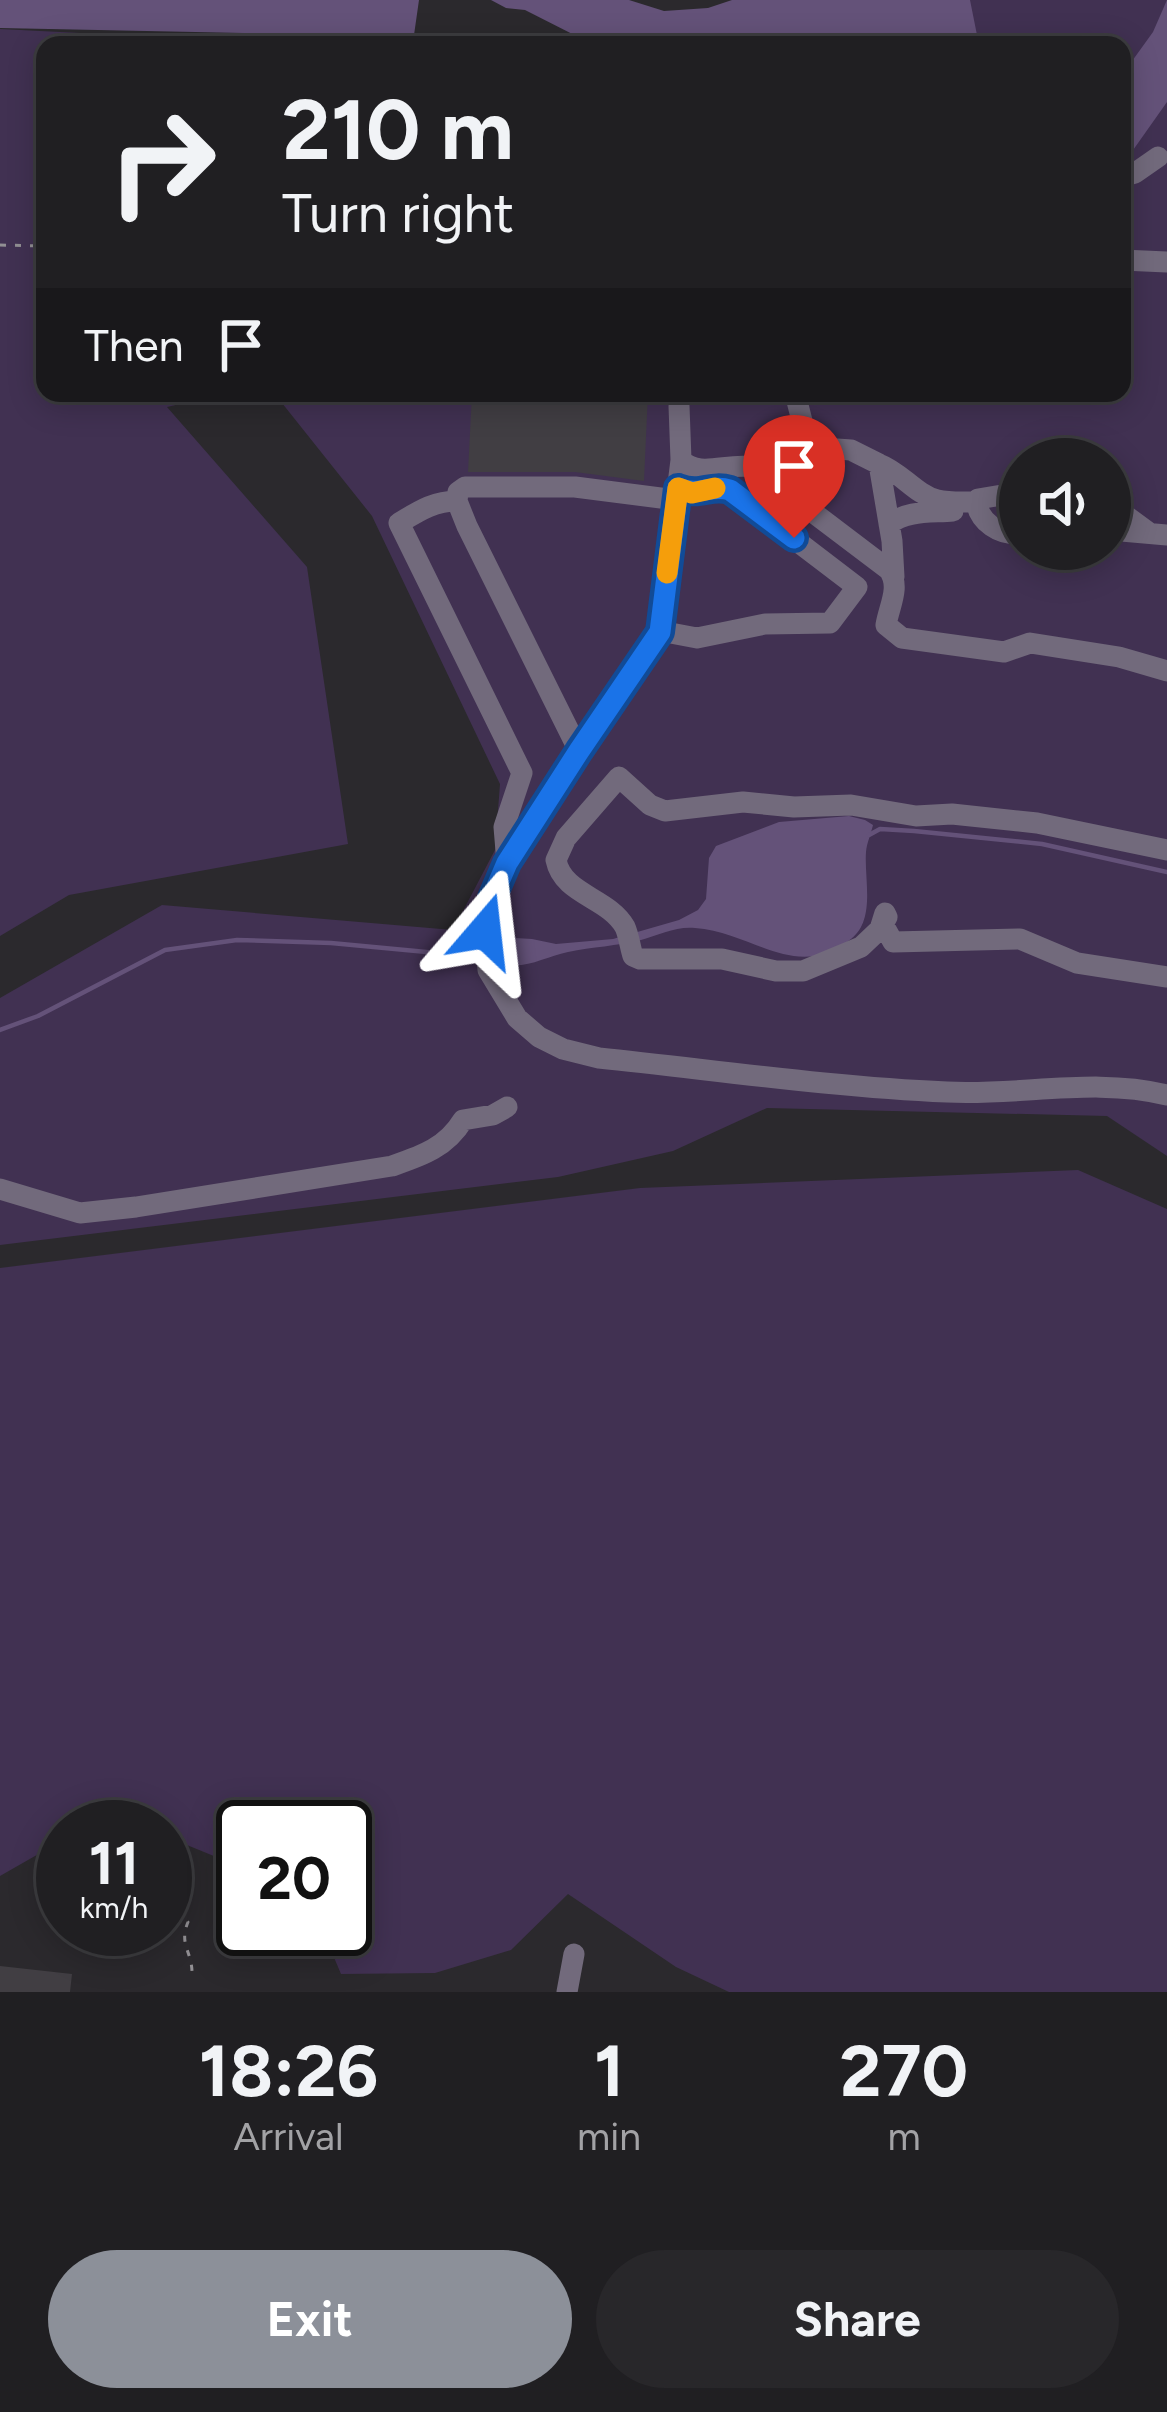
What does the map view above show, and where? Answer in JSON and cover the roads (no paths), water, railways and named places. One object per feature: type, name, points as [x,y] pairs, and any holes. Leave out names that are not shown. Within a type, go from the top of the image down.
[{"type":"lane","points":[[1131,175],[1164,155]]},
{"type":"lane","points":[[1131,260],[1167,262]]},
{"type":"lane","points":[[797,402],[804,429],[800,470]]},
{"type":"lane","points":[[680,406],[681,460],[660,632],[507,863],[492,898],[485,931],[488,970],[517,1018],[563,1049],[599,1058],[913,1090],[1024,1092],[1098,1085],[1167,1095]]},
{"type":"lane","points":[[777,483],[837,449],[851,450],[894,471],[928,497],[977,505],[999,531]]},
{"type":"lane","points":[[681,460],[690,469],[753,467],[894,577]]},
{"type":"lane","points":[[879,464],[894,577],[886,625],[902,638],[1004,652],[1030,643],[1119,657],[1167,671]]},
{"type":"lane","points":[[579,751],[457,501],[458,492],[465,488],[575,487],[677,494],[720,487],[857,587],[830,623],[765,624],[697,638],[660,632]]},
{"type":"lane","points":[[977,505],[978,499],[999,496]]},
{"type":"lane","points":[[457,501],[426,506],[399,523],[523,773],[504,827],[507,863]]},
{"type":"lane","points":[[889,524],[901,516],[977,505]]},
{"type":"lane","points":[[1131,517],[1158,533]]},
{"type":"lane","points":[[1167,850],[1037,823],[952,814],[916,816],[850,805],[743,802],[665,811],[650,805],[619,778],[566,838],[556,860],[562,878],[623,925],[634,956],[640,958],[722,959],[787,971],[819,966],[888,933],[1020,938],[1077,963],[1167,977]]},
{"type":"lane","points":[[0,1189],[80,1213],[392,1166],[432,1152],[463,1120],[493,1115],[507,1106]]},
{"type":"lane","points":[[567,1992],[574,1954]]},
{"type":"waterway","points":[[869,835],[880,829],[1042,844],[1167,872]]},
{"type":"waterway","points":[[0,1030],[38,1016],[165,950],[237,940],[469,956]]}]
